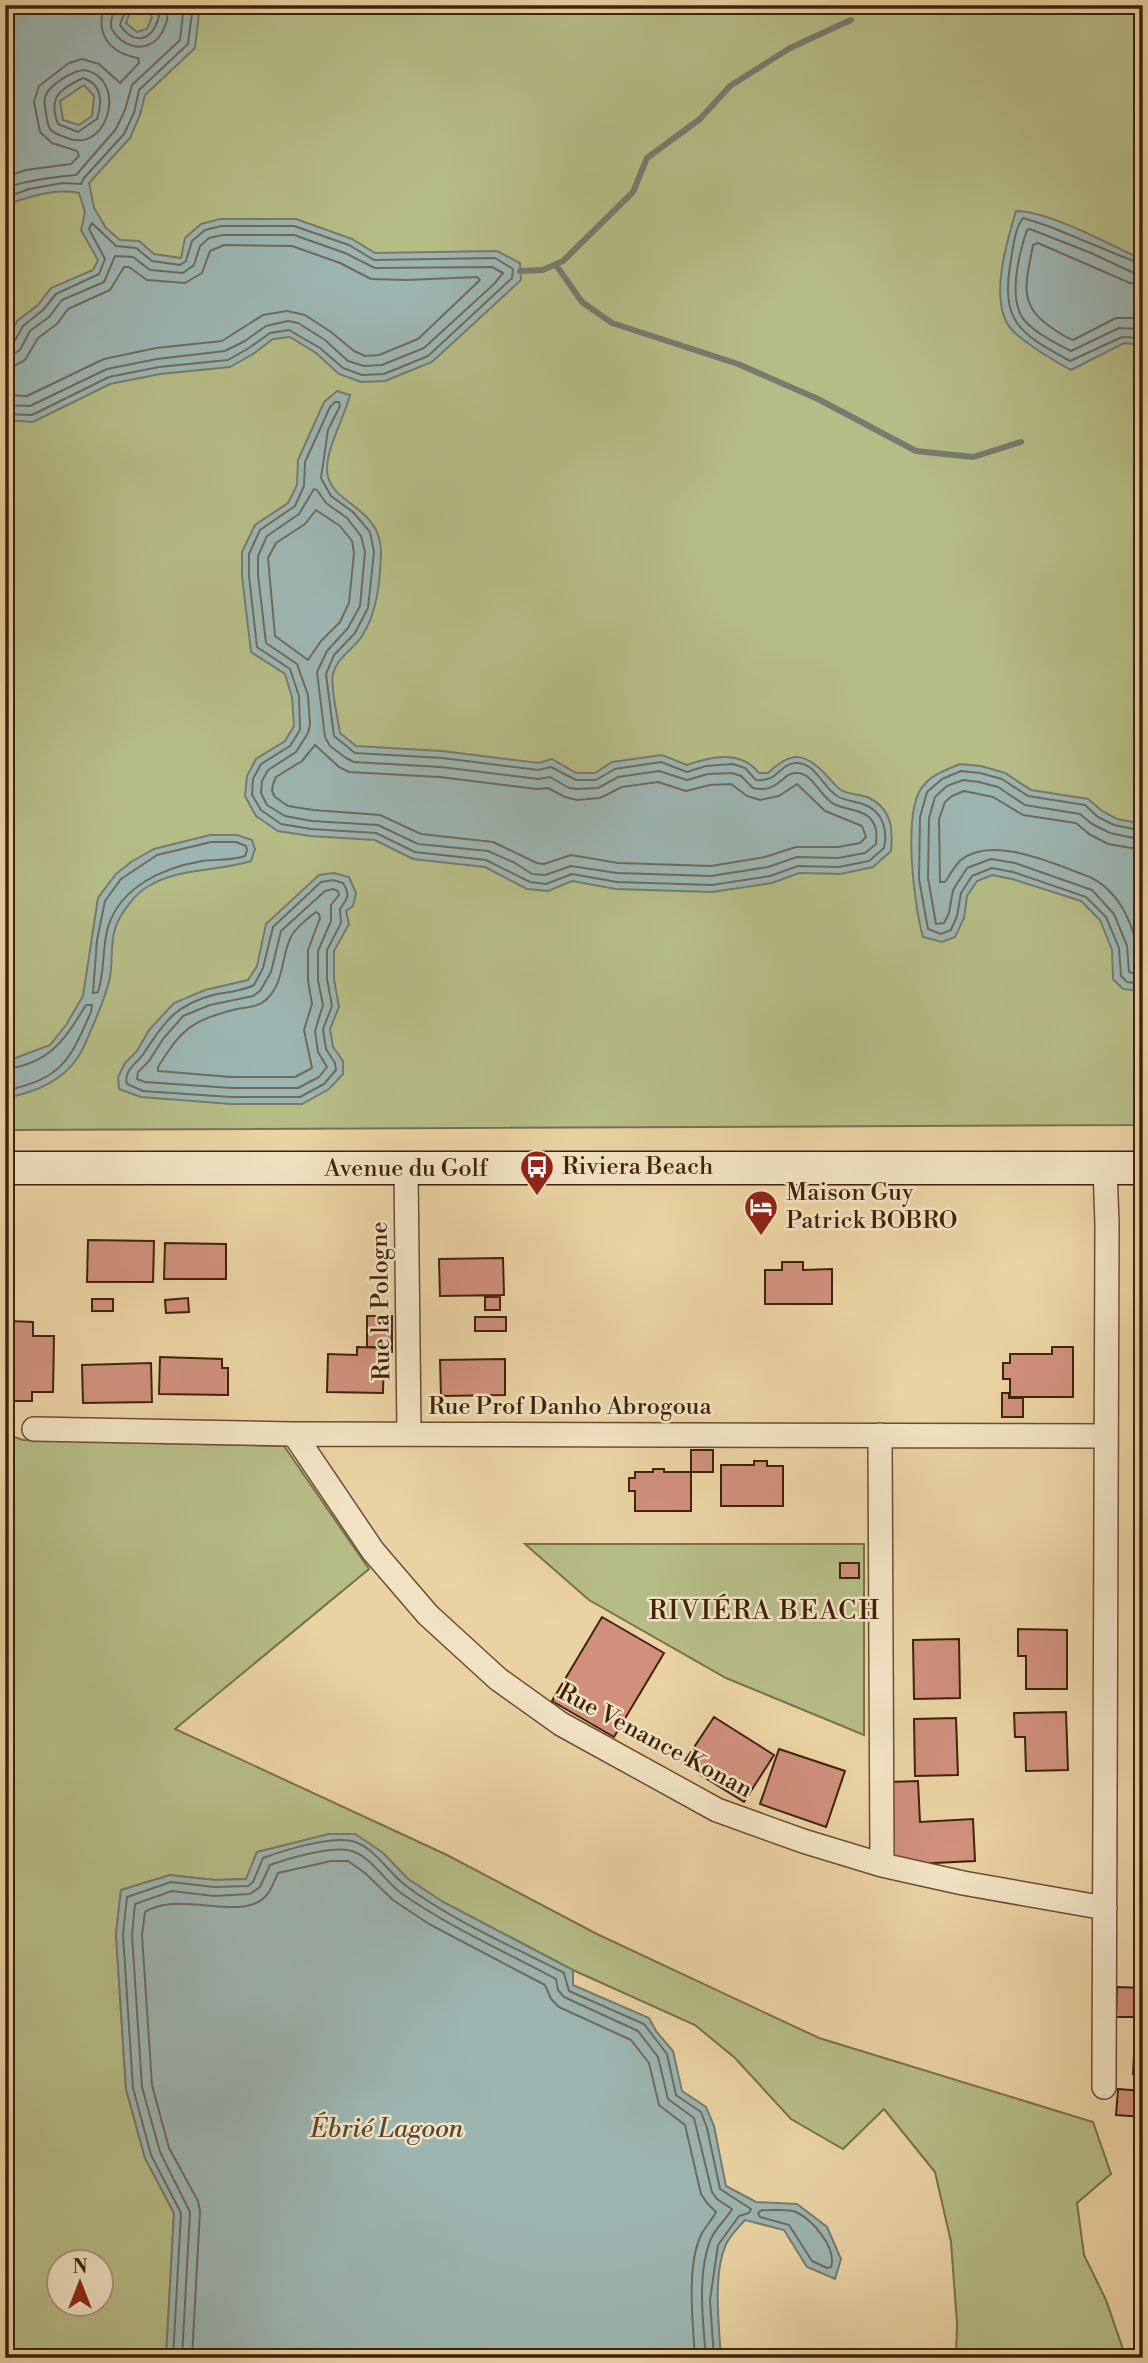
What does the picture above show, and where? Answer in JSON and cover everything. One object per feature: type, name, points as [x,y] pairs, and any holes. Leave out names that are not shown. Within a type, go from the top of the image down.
[{"type":"main road","name":"Avenue du Golf","points":[[5,1168],[1143,1168]]},
{"type":"street","points":[[1104,1167],[1107,1224],[1104,2087]]},
{"type":"street","name":"Rue la Pologne","points":[[406,1170],[409,1432]]},
{"type":"street","name":"Rue Prof Danho Abrogoua","points":[[34,1429],[293,1434],[409,1432],[1107,1436]]},
{"type":"street","name":"Rue Venance Konan","points":[[293,1434],[373,1551],[428,1615],[498,1679],[561,1724],[717,1810],[803,1841],[882,1865],[1105,1908]]},
{"type":"street","points":[[880,1435],[882,1865]]},
{"type":"green space","points":[[5,5],[1143,5],[1143,1125],[5,1130]]},
{"type":"green space","points":[[5,1434],[23,1440],[284,1446],[369,1569],[175,1729],[447,1855],[597,1934],[819,2038],[1093,2122],[1111,2174],[1077,2203],[1084,2255],[1106,2300],[1126,2358],[956,2358],[957,2323],[951,2242],[935,2172],[884,2109],[843,2149],[791,2119],[735,2058],[695,2025],[573,1970],[443,1902],[408,1879],[382,1852],[329,1834],[257,1852],[247,1879],[215,1880],[170,1875],[121,1890],[116,1934],[126,2089],[145,2158],[174,2213],[166,2358],[5,2358]]},
{"type":"green space","points":[[525,1544],[864,1544],[864,1735],[726,1678],[589,1600]]},
{"type":"water","points":[[144,5],[131,10],[126,23],[137,32],[147,29],[152,17],[145,5],[200,5],[195,48],[145,95],[130,138],[89,183],[94,208],[106,228],[120,240],[139,241],[154,254],[181,258],[185,238],[201,224],[220,219],[296,219],[352,239],[375,253],[497,251],[520,263],[521,280],[432,362],[385,381],[361,382],[339,374],[316,353],[290,337],[273,339],[230,367],[160,374],[110,384],[33,422],[5,420],[5,346],[17,321],[38,305],[51,288],[93,270],[98,260],[81,230],[85,212],[79,193],[51,192],[5,205],[5,7]],"holes":[[[84,85],[94,96],[92,116],[79,125],[63,120],[60,101]]]},
{"type":"water","points":[[1016,211],[1030,212],[1062,223],[1143,260],[1143,345],[1124,343],[1071,370],[1013,331],[1005,320],[1000,290],[1004,255]]},
{"type":"water","points":[[337,391],[350,395],[328,458],[328,477],[340,495],[367,517],[374,527],[381,554],[379,586],[367,627],[338,663],[333,674],[333,695],[340,733],[356,746],[442,751],[539,763],[552,759],[576,773],[595,773],[612,762],[662,755],[687,765],[706,759],[735,758],[752,766],[759,773],[768,773],[791,758],[804,758],[818,767],[841,790],[867,797],[882,807],[891,827],[891,851],[873,867],[840,874],[799,873],[772,883],[712,892],[616,889],[572,881],[548,891],[527,889],[485,867],[413,859],[375,840],[278,831],[256,816],[245,796],[247,776],[256,759],[285,741],[294,726],[292,697],[285,674],[251,652],[242,576],[242,552],[255,525],[288,503],[297,485],[298,460],[324,402]]},
{"type":"water","points":[[960,764],[981,766],[1005,773],[1031,790],[1088,799],[1117,819],[1143,824],[1143,991],[1123,989],[1113,979],[1112,950],[1100,920],[1081,901],[1012,879],[992,875],[977,881],[967,896],[964,918],[955,937],[942,942],[923,937],[916,904],[912,859],[913,816],[923,786],[935,775]]},
{"type":"water","points":[[210,835],[237,835],[252,840],[255,849],[251,861],[172,876],[147,887],[138,895],[117,923],[107,989],[78,1057],[55,1080],[26,1093],[5,1098],[5,1062],[50,1045],[83,996],[98,898],[116,874],[154,849]]},
{"type":"water","points":[[334,873],[349,877],[356,893],[353,906],[346,911],[349,924],[334,951],[334,979],[339,1007],[330,1029],[333,1047],[343,1061],[343,1074],[329,1089],[302,1104],[231,1104],[141,1097],[119,1089],[118,1077],[125,1063],[137,1051],[149,1030],[174,1003],[205,990],[248,980],[257,966],[266,924],[319,875]]},
{"type":"water","name":"Ébrié Lagoon","points":[[329,1834],[355,1834],[382,1852],[408,1879],[443,1902],[573,1970],[573,1985],[649,2018],[673,2051],[682,2091],[706,2107],[714,2126],[726,2186],[756,2202],[797,2204],[827,2227],[841,2259],[835,2279],[807,2267],[784,2230],[745,2220],[728,2240],[721,2258],[718,2301],[721,2358],[166,2358],[174,2213],[145,2158],[126,2089],[116,1934],[121,1890],[170,1875],[215,1880],[246,1879],[257,1852]]},
{"type":"building","points":[[88,1240],[154,1241],[153,1282],[87,1282]]},
{"type":"building","points":[[165,1243],[226,1244],[226,1279],[164,1279]]},
{"type":"building","points":[[503,1258],[504,1295],[440,1296],[439,1259]]},
{"type":"building","points":[[782,1262],[803,1262],[803,1270],[832,1269],[832,1304],[765,1304],[765,1270],[782,1270]]},
{"type":"building","points":[[485,1297],[500,1297],[500,1310],[485,1310]]},
{"type":"building","points":[[188,1298],[189,1312],[166,1313],[165,1300]]},
{"type":"building","points":[[92,1299],[113,1299],[113,1311],[92,1311]]},
{"type":"building","points":[[367,1316],[392,1316],[392,1352],[385,1352],[385,1347],[367,1347]]},
{"type":"building","points":[[475,1317],[506,1317],[506,1331],[475,1331]]},
{"type":"building","points":[[9,1321],[33,1322],[33,1336],[54,1336],[53,1392],[32,1392],[32,1401],[7,1401]]},
{"type":"building","points":[[357,1347],[384,1348],[383,1393],[327,1392],[328,1354],[357,1355]]},
{"type":"building","points":[[1052,1347],[1073,1347],[1073,1397],[1010,1397],[1010,1379],[1003,1379],[1003,1363],[1010,1363],[1010,1354],[1052,1354]]},
{"type":"building","points":[[160,1357],[222,1359],[222,1368],[228,1368],[228,1395],[159,1394]]},
{"type":"building","points":[[505,1359],[505,1395],[441,1396],[440,1360]]},
{"type":"building","points":[[151,1363],[152,1402],[83,1403],[82,1365]]},
{"type":"building","points":[[1002,1393],[1009,1393],[1009,1398],[1023,1398],[1023,1417],[1002,1417]]},
{"type":"building","points":[[691,1450],[713,1450],[713,1472],[691,1472]]},
{"type":"building","points":[[754,1461],[767,1461],[767,1466],[783,1466],[783,1506],[721,1506],[721,1465],[754,1465]]},
{"type":"building","points":[[653,1469],[664,1469],[664,1472],[691,1472],[691,1511],[635,1511],[635,1491],[629,1491],[629,1478],[635,1478],[635,1472],[653,1472]]},
{"type":"building","points":[[840,1563],[859,1563],[859,1578],[840,1578]]},
{"type":"building","points":[[602,1617],[664,1653],[614,1737],[552,1701]]},
{"type":"building","points":[[1018,1629],[1067,1630],[1067,1689],[1026,1689],[1026,1656],[1018,1656]]},
{"type":"building","points":[[959,1639],[960,1698],[914,1699],[913,1640]]},
{"type":"building","points":[[1066,1712],[1068,1770],[1026,1771],[1025,1737],[1015,1737],[1014,1713]]},
{"type":"building","points":[[714,1717],[774,1755],[744,1802],[683,1764]]},
{"type":"building","points":[[956,1718],[958,1775],[915,1776],[914,1719]]},
{"type":"building","points":[[779,1749],[845,1771],[826,1827],[760,1804]]},
{"type":"building","points":[[918,1781],[920,1822],[973,1819],[975,1861],[893,1865],[889,1782]]},
{"type":"building","points":[[1139,1856],[1143,1856],[1143,1919],[1139,1919]]},
{"type":"building","points":[[1117,1987],[1143,1988],[1143,2074],[1133,2074],[1136,2017],[1116,2017]]},
{"type":"building","points":[[1118,2089],[1143,2091],[1143,2117],[1116,2115]]},
{"type":"waterway","points":[[520,271],[543,270],[563,261],[633,192],[647,158],[700,119],[730,86],[790,48],[851,20]]},
{"type":"waterway","points":[[556,265],[582,302],[612,323],[738,364],[818,399],[916,451],[973,457],[1021,442]]},
{"type":"place","name":"Riviera Beach","points":[[537,1197]]},
{"type":"place","name":"Maison Guy Patrick BOBRO","points":[[761,1237]]},
{"type":"district","name":"RIVIÉRA BEACH","points":[[765,1611]]}]
